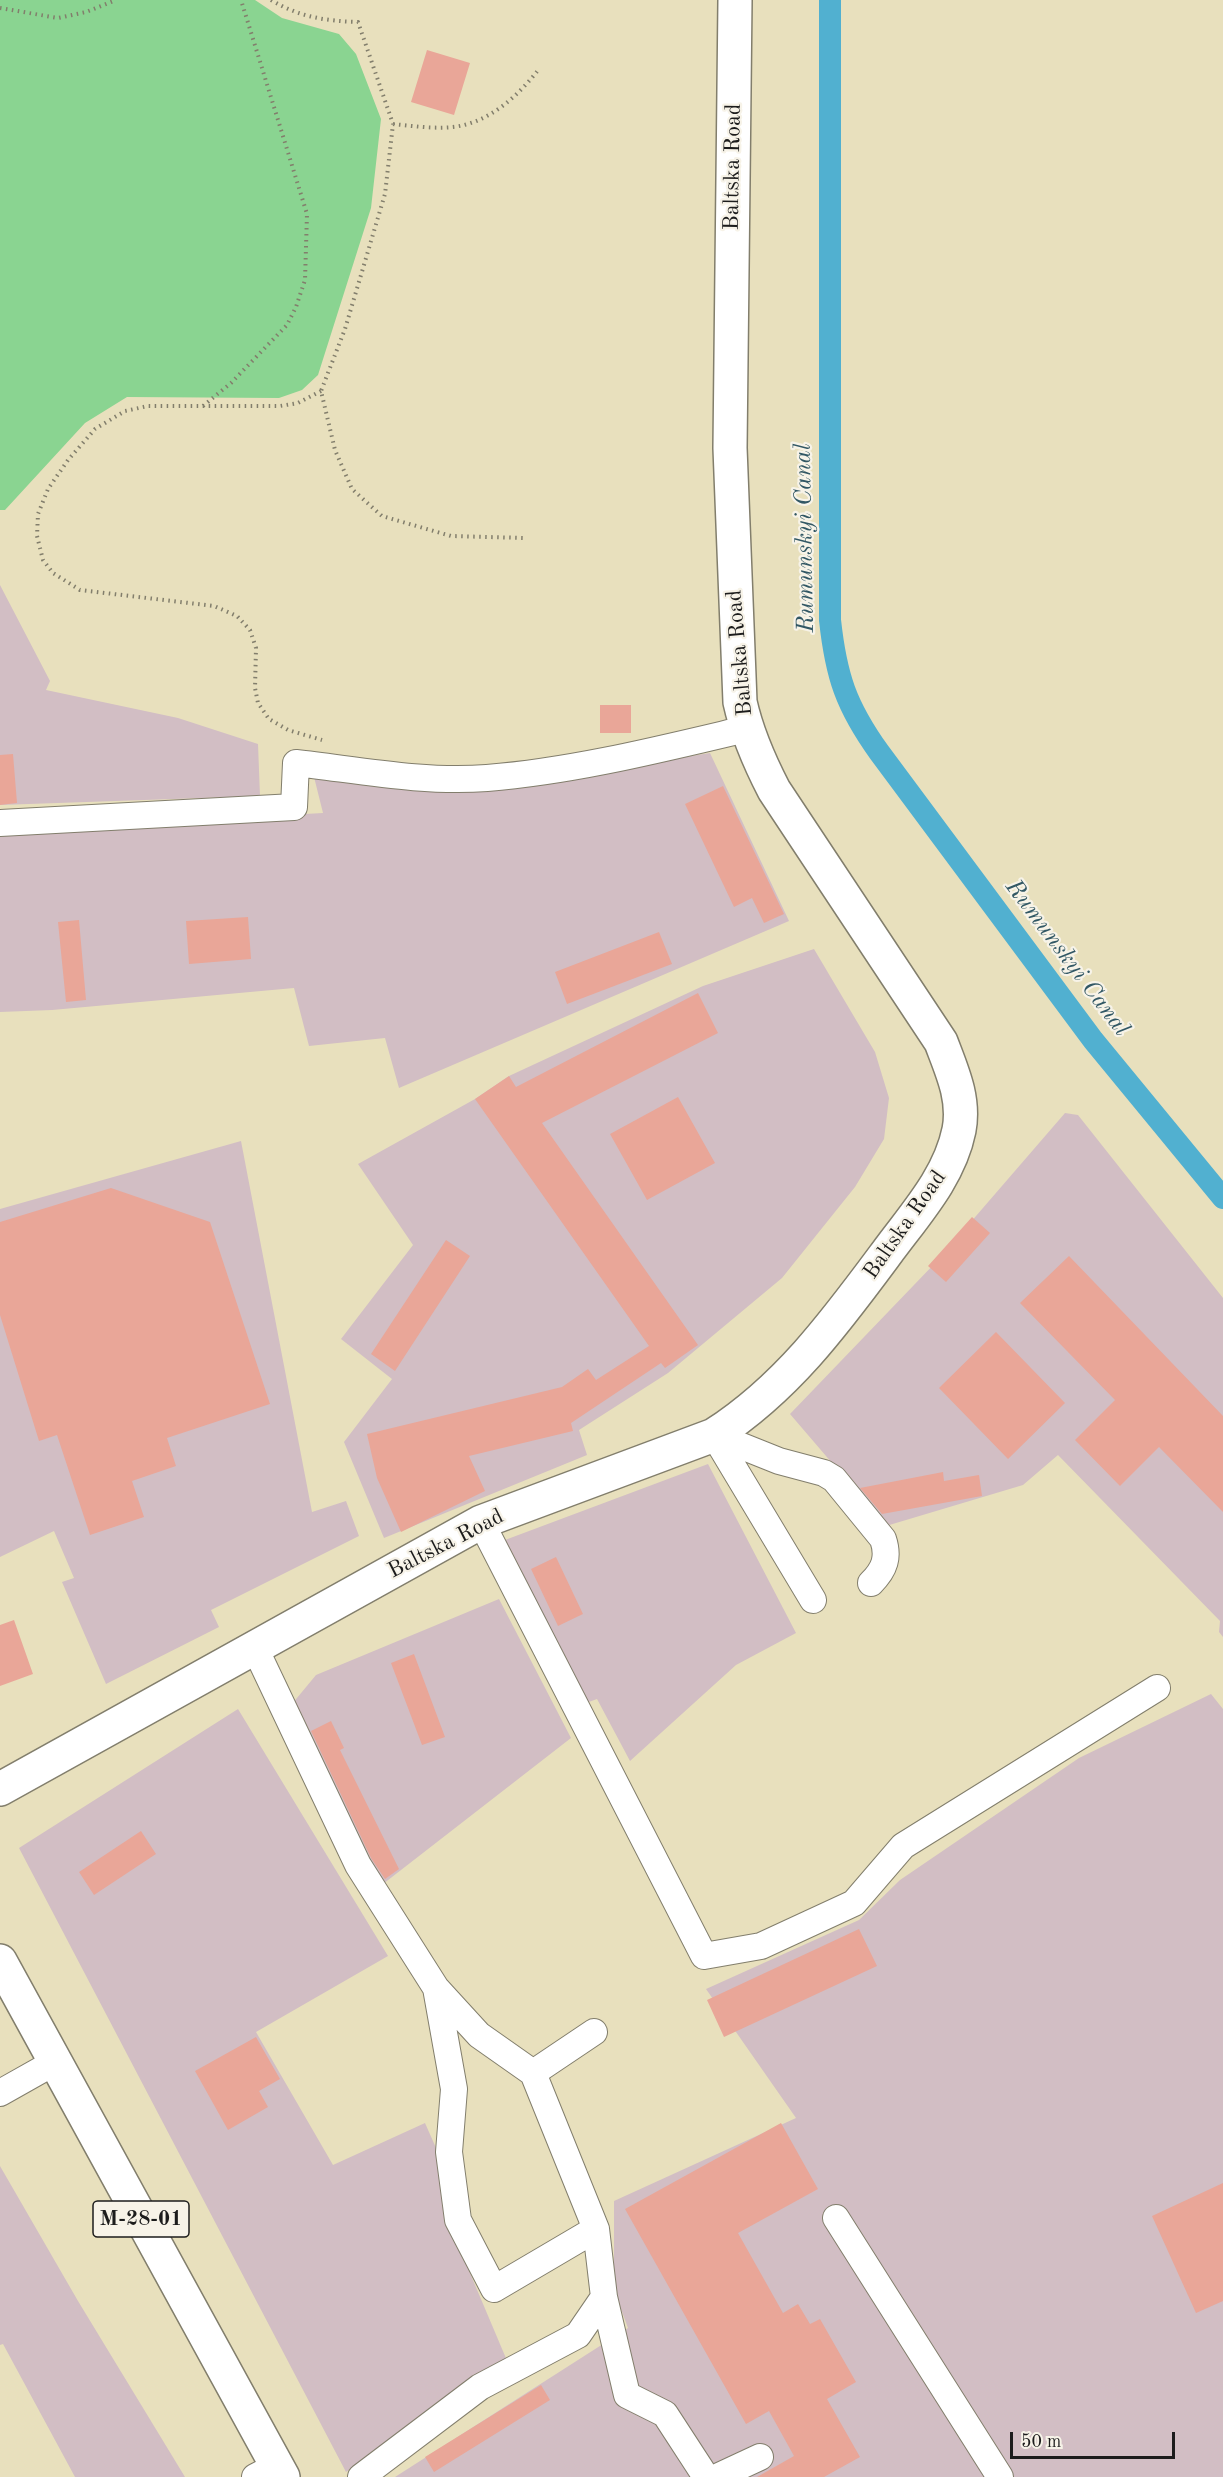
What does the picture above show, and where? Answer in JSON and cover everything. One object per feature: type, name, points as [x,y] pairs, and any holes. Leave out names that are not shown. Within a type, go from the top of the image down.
[{"type":"main road","name":"Baltska Road","points":[[3,1781],[255,1648],[481,1522],[714,1435],[758,1405],[792,1371],[843,1312],[925,1202],[951,1159],[959,1129],[961,1105],[955,1078],[941,1042],[774,790],[759,762],[746,729],[740,702],[730,448],[735,0]]},
{"type":"main road","name":"М-28-01","points":[[0,1961],[271,2473]]},
{"type":"street","points":[[0,823],[294,807],[296,763],[429,777],[485,779],[563,769],[746,729]]},
{"type":"street","points":[[714,1435],[779,1461],[825,1473],[834,1479],[883,1539],[886,1562],[881,1573],[872,1583]]},
{"type":"street","points":[[714,1435],[813,1600]]},
{"type":"street","points":[[481,1522],[704,1956],[761,1947],[854,1903],[903,1846],[1157,1688]]},
{"type":"street","points":[[255,1648],[358,1865],[436,1988],[479,2035],[533,2073],[596,2229],[604,2297],[627,2395],[665,2414],[706,2477]]},
{"type":"street","points":[[436,1988],[453,2089],[449,2152],[458,2220],[494,2289],[596,2229]]},
{"type":"street","points":[[533,2073],[594,2032]]},
{"type":"street","points":[[0,2093],[55,2062]]},
{"type":"street","points":[[836,2218],[1000,2477]]},
{"type":"street","points":[[361,2477],[480,2387],[578,2335],[604,2297]]},
{"type":"street","points":[[717,2477],[760,2457]]},
{"type":"path","points":[[0,8],[58,18],[86,12],[116,0]]},
{"type":"path","points":[[202,406],[231,383],[287,325],[305,280],[307,214],[241,0]]},
{"type":"path","points":[[271,0],[290,12],[323,20],[358,22],[393,124],[385,194],[345,329],[321,392],[335,450],[352,489],[382,516],[451,536],[525,538]]},
{"type":"path","points":[[393,124],[437,128],[456,127],[473,122],[504,106],[520,92],[539,69]]},
{"type":"path","points":[[321,392],[298,403],[280,406],[148,406],[125,411],[95,429],[68,460],[48,489],[38,514],[37,536],[43,560],[52,573],[80,590],[214,606],[237,616],[250,630],[256,648],[255,688],[258,704],[269,719],[288,730],[325,741]]},
{"type":"shaded area","points":[[0,585],[50,681],[46,690],[178,718],[258,744],[260,796],[0,805]]},
{"type":"shaded area","points":[[710,753],[789,921],[399,1088],[385,1038],[309,1046],[294,988],[52,1010],[0,1012],[0,831],[323,813],[314,777],[479,790]]},
{"type":"shaded area","points":[[814,949],[875,1052],[889,1098],[884,1139],[855,1187],[782,1278],[668,1373],[579,1430],[587,1455],[384,1538],[344,1442],[392,1379],[341,1339],[413,1245],[358,1164],[475,1099],[509,1076],[703,986]]},
{"type":"shaded area","points":[[1065,1113],[1078,1115],[1223,1298],[1223,1637],[1219,1632],[1220,1621],[1058,1455],[1023,1485],[886,1526],[790,1414],[938,1260]]},
{"type":"shaded area","points":[[241,1141],[312,1512],[346,1501],[359,1536],[211,1610],[219,1627],[106,1684],[62,1582],[74,1578],[54,1531],[0,1557],[0,1209]]},
{"type":"shaded area","points":[[708,1464],[796,1633],[736,1665],[630,1761],[597,1699],[586,1703],[505,1540]]},
{"type":"shaded area","points":[[499,1599],[571,1738],[383,1884],[292,1704],[316,1675]]},
{"type":"shaded area","points":[[1211,1694],[1223,1709],[1223,2477],[395,2477],[628,2328],[614,2290],[614,2201],[796,2118],[706,1989],[859,1920],[900,1880],[1079,1758]]},
{"type":"shaded area","points":[[238,1709],[388,1956],[256,2032],[333,2165],[425,2123],[444,2166],[445,2214],[508,2363],[346,2472],[19,1848]]},
{"type":"shaded area","points":[[0,2166],[78,2301],[185,2477],[75,2477],[3,2344],[0,2345]]},
{"type":"green space","points":[[0,0],[255,0],[282,18],[339,34],[356,54],[381,119],[371,208],[318,375],[302,390],[279,398],[127,397],[85,423],[5,510],[0,510]]},
{"type":"building","points":[[427,50],[470,63],[454,115],[411,102]]},
{"type":"building","points":[[600,705],[631,705],[631,733],[600,733]]},
{"type":"building","points":[[13,754],[17,803],[0,805],[0,755]]},
{"type":"building","points":[[723,786],[784,914],[764,923],[752,898],[734,907],[685,804]]},
{"type":"building","points":[[248,917],[251,959],[189,964],[186,921]]},
{"type":"building","points":[[79,920],[86,1000],[66,1002],[58,922]]},
{"type":"building","points":[[659,932],[672,964],[567,1004],[555,972]]},
{"type":"building","points":[[698,993],[718,1033],[542,1123],[698,1345],[665,1368],[661,1363],[571,1423],[573,1431],[469,1456],[485,1491],[401,1532],[377,1478],[367,1434],[562,1387],[588,1369],[596,1380],[649,1346],[475,1099],[509,1076],[516,1087]]},
{"type":"building","points":[[678,1097],[715,1163],[647,1200],[610,1134]]},
{"type":"building","points":[[111,1188],[210,1222],[270,1404],[167,1438],[176,1466],[132,1481],[144,1517],[90,1535],[57,1435],[39,1441],[0,1315],[0,1222]]},
{"type":"building","points":[[972,1217],[990,1233],[946,1282],[928,1266]]},
{"type":"building","points":[[446,1240],[470,1256],[395,1371],[371,1354]]},
{"type":"building","points":[[1069,1256],[1223,1416],[1223,1512],[1159,1447],[1120,1486],[1075,1440],[1115,1400],[1020,1303]]},
{"type":"building","points":[[996,1332],[1065,1403],[1008,1459],[939,1388]]},
{"type":"building","points":[[943,1472],[944,1481],[979,1475],[982,1496],[882,1514],[860,1488]]},
{"type":"building","points":[[556,1557],[583,1614],[558,1626],[531,1569]]},
{"type":"building","points":[[14,1620],[33,1674],[0,1686],[0,1625]]},
{"type":"building","points":[[414,1654],[445,1737],[422,1745],[391,1663]]},
{"type":"building","points":[[331,1721],[344,1748],[340,1750],[399,1869],[385,1879],[371,1858],[311,1731]]},
{"type":"building","points":[[141,1831],[156,1854],[94,1895],[79,1872]]},
{"type":"building","points":[[859,1929],[877,1966],[724,2037],[707,2000]]},
{"type":"building","points":[[256,2037],[280,2079],[259,2091],[268,2107],[228,2130],[195,2071]]},
{"type":"building","points":[[781,2123],[818,2189],[738,2233],[783,2313],[798,2304],[810,2324],[820,2319],[856,2382],[827,2399],[860,2457],[824,2477],[757,2477],[794,2456],[769,2411],[746,2424],[625,2209]]},
{"type":"building","points":[[1223,2183],[1223,2301],[1196,2313],[1152,2216]]},
{"type":"building","points":[[541,2385],[550,2400],[434,2472],[425,2457]]},
{"type":"waterway","name":"Rumunskyi Canal","points":[[830,0],[830,620],[844,690],[858,720],[879,752],[1093,1040],[1223,1198]]}]
